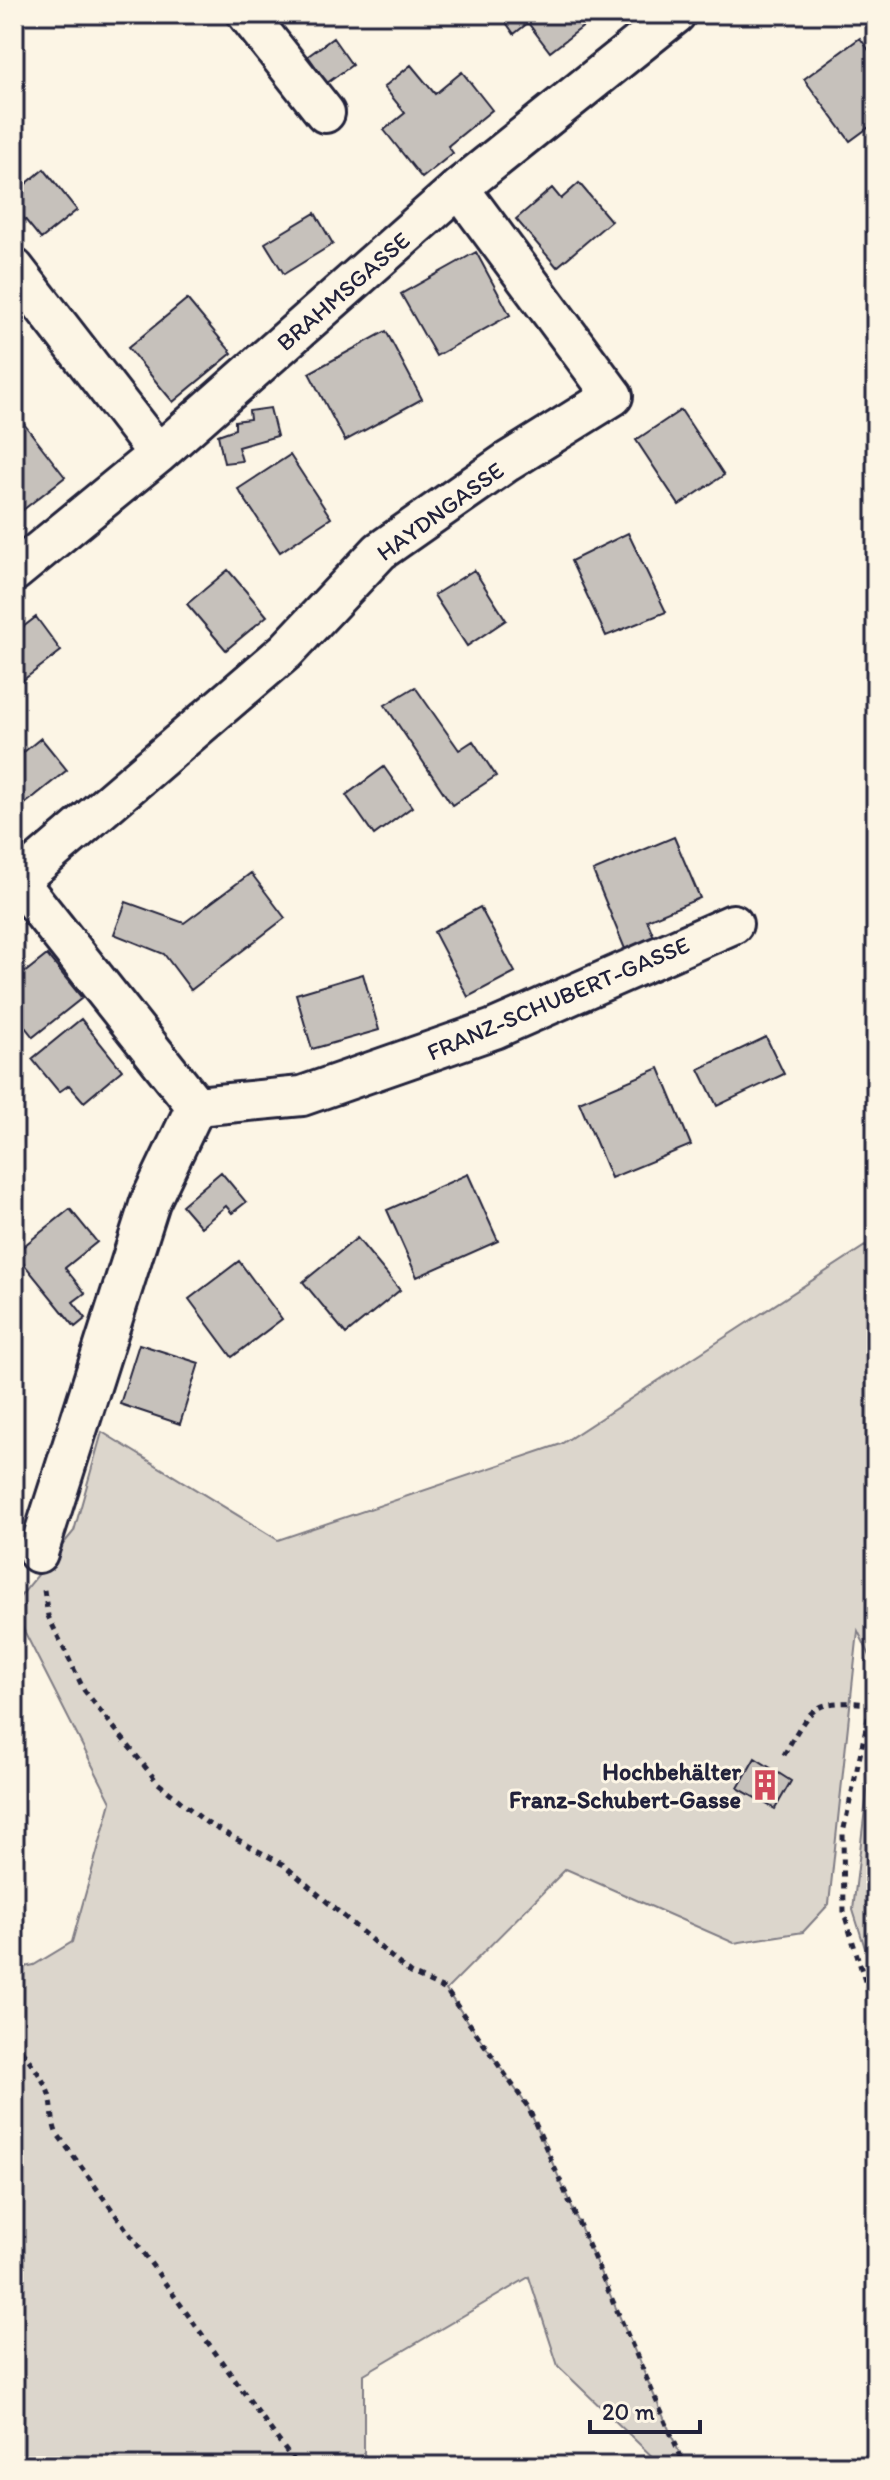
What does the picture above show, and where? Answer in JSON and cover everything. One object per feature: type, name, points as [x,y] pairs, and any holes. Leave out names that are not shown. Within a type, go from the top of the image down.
[{"type":"street","points":[[247,14],[325,113]]},
{"type":"street","name":"BRAHMSGASSE","points":[[14,572],[158,454],[459,188],[676,14]]},
{"type":"street","name":"HAYDNGASSE","points":[[16,878],[286,651],[380,551],[507,462],[613,396],[459,188]]},
{"type":"street","points":[[14,268],[158,454]]},
{"type":"street","points":[[16,878],[196,1106],[150,1202],[38,1553]]},
{"type":"street","name":"FRANZ-SCHUBERT-GASSE","points":[[196,1106],[302,1096],[494,1029],[733,924]]},
{"type":"path","points":[[38,1553],[48,1616],[84,1690],[158,1783],[207,1823],[284,1865],[410,1973],[446,1990],[528,2107],[685,2466]]},
{"type":"path","points":[[876,1682],[843,1833],[844,1913],[876,2017]]},
{"type":"path","points":[[784,1755],[801,1724],[818,1706],[838,1701],[871,1704]]},
{"type":"path","points":[[14,2041],[35,2068],[51,2101],[50,2115],[56,2132],[297,2466]]},
{"type":"shaded area","points":[[865,1246],[876,1254],[876,1668],[858,1631],[829,1904],[803,1932],[734,1943],[566,1869],[446,1990],[528,2107],[685,2466],[662,2466],[558,2366],[529,2277],[364,2374],[364,2454],[372,2466],[14,2466],[14,1969],[34,1965],[72,1942],[111,1802],[14,1611],[14,1604],[74,1531],[102,1432],[278,1540],[561,1444]]},
{"type":"shaded area","points":[[876,1750],[876,1983],[853,1910],[869,1775]]},
{"type":"building","points":[[514,14],[583,14],[589,22],[550,52],[528,23],[514,34],[505,21]]},
{"type":"building","points":[[333,38],[352,65],[327,83],[308,56]]},
{"type":"building","points":[[860,38],[876,60],[876,122],[850,141],[804,79]]},
{"type":"building","points":[[411,65],[435,94],[462,72],[492,110],[448,146],[453,153],[422,178],[384,130],[405,113],[384,87]]},
{"type":"building","points":[[44,169],[77,210],[41,239],[14,206],[14,194]]},
{"type":"building","points":[[579,183],[611,221],[557,267],[516,219],[552,188],[561,199]]},
{"type":"building","points":[[315,213],[333,244],[284,274],[265,243]]},
{"type":"building","points":[[476,252],[510,315],[436,356],[401,294]]},
{"type":"building","points":[[187,299],[232,353],[173,402],[128,348]]},
{"type":"building","points":[[386,331],[422,399],[345,441],[309,373]]},
{"type":"building","points":[[270,408],[277,436],[238,447],[242,461],[224,463],[218,435],[235,429],[235,421],[250,419],[249,411]]},
{"type":"building","points":[[681,410],[724,475],[679,505],[636,440]]},
{"type":"building","points":[[14,411],[65,477],[14,517]]},
{"type":"building","points":[[290,455],[331,518],[280,552],[238,489]]},
{"type":"building","points":[[628,533],[666,612],[606,636],[571,561]]},
{"type":"building","points":[[228,570],[267,616],[226,650],[187,604]]},
{"type":"building","points":[[474,570],[506,620],[467,646],[434,595]]},
{"type":"building","points":[[36,617],[61,651],[14,687],[14,634]]},
{"type":"building","points":[[415,687],[459,750],[473,741],[496,776],[452,805],[385,705]]},
{"type":"building","points":[[41,738],[67,770],[21,807],[14,799],[14,760]]},
{"type":"building","points":[[384,767],[412,807],[374,835],[346,795]]},
{"type":"building","points":[[674,837],[700,898],[647,920],[654,937],[625,949],[593,871]]},
{"type":"building","points":[[251,873],[285,918],[191,990],[164,954],[114,934],[126,902],[184,923]]},
{"type":"building","points":[[480,907],[515,972],[468,997],[434,932]]},
{"type":"building","points":[[47,955],[82,998],[33,1037],[14,1013],[14,981]]},
{"type":"building","points":[[363,974],[379,1030],[312,1049],[296,994]]},
{"type":"building","points":[[81,1019],[122,1070],[84,1102],[69,1085],[59,1092],[32,1059]]},
{"type":"building","points":[[766,1037],[784,1074],[717,1106],[699,1069]]},
{"type":"building","points":[[659,1068],[691,1145],[611,1178],[579,1102]]},
{"type":"building","points":[[221,1172],[246,1202],[232,1213],[226,1206],[201,1227],[182,1205]]},
{"type":"building","points":[[468,1174],[498,1241],[417,1277],[387,1210]]},
{"type":"building","points":[[70,1209],[97,1242],[65,1268],[85,1293],[73,1302],[86,1318],[75,1327],[15,1253]]},
{"type":"building","points":[[357,1238],[400,1290],[346,1334],[303,1282]]},
{"type":"building","points":[[239,1261],[282,1319],[232,1357],[189,1299]]},
{"type":"building","points":[[139,1344],[199,1363],[180,1424],[120,1404]]},
{"type":"building","name":"Hochbehälter Franz-Schubert-Gasse","points":[[755,1758],[791,1781],[775,1809],[738,1788]]},
{"type":"place","name":"Hochbehälter Franz-Schubert-Gasse","points":[[765,1785]]}]
